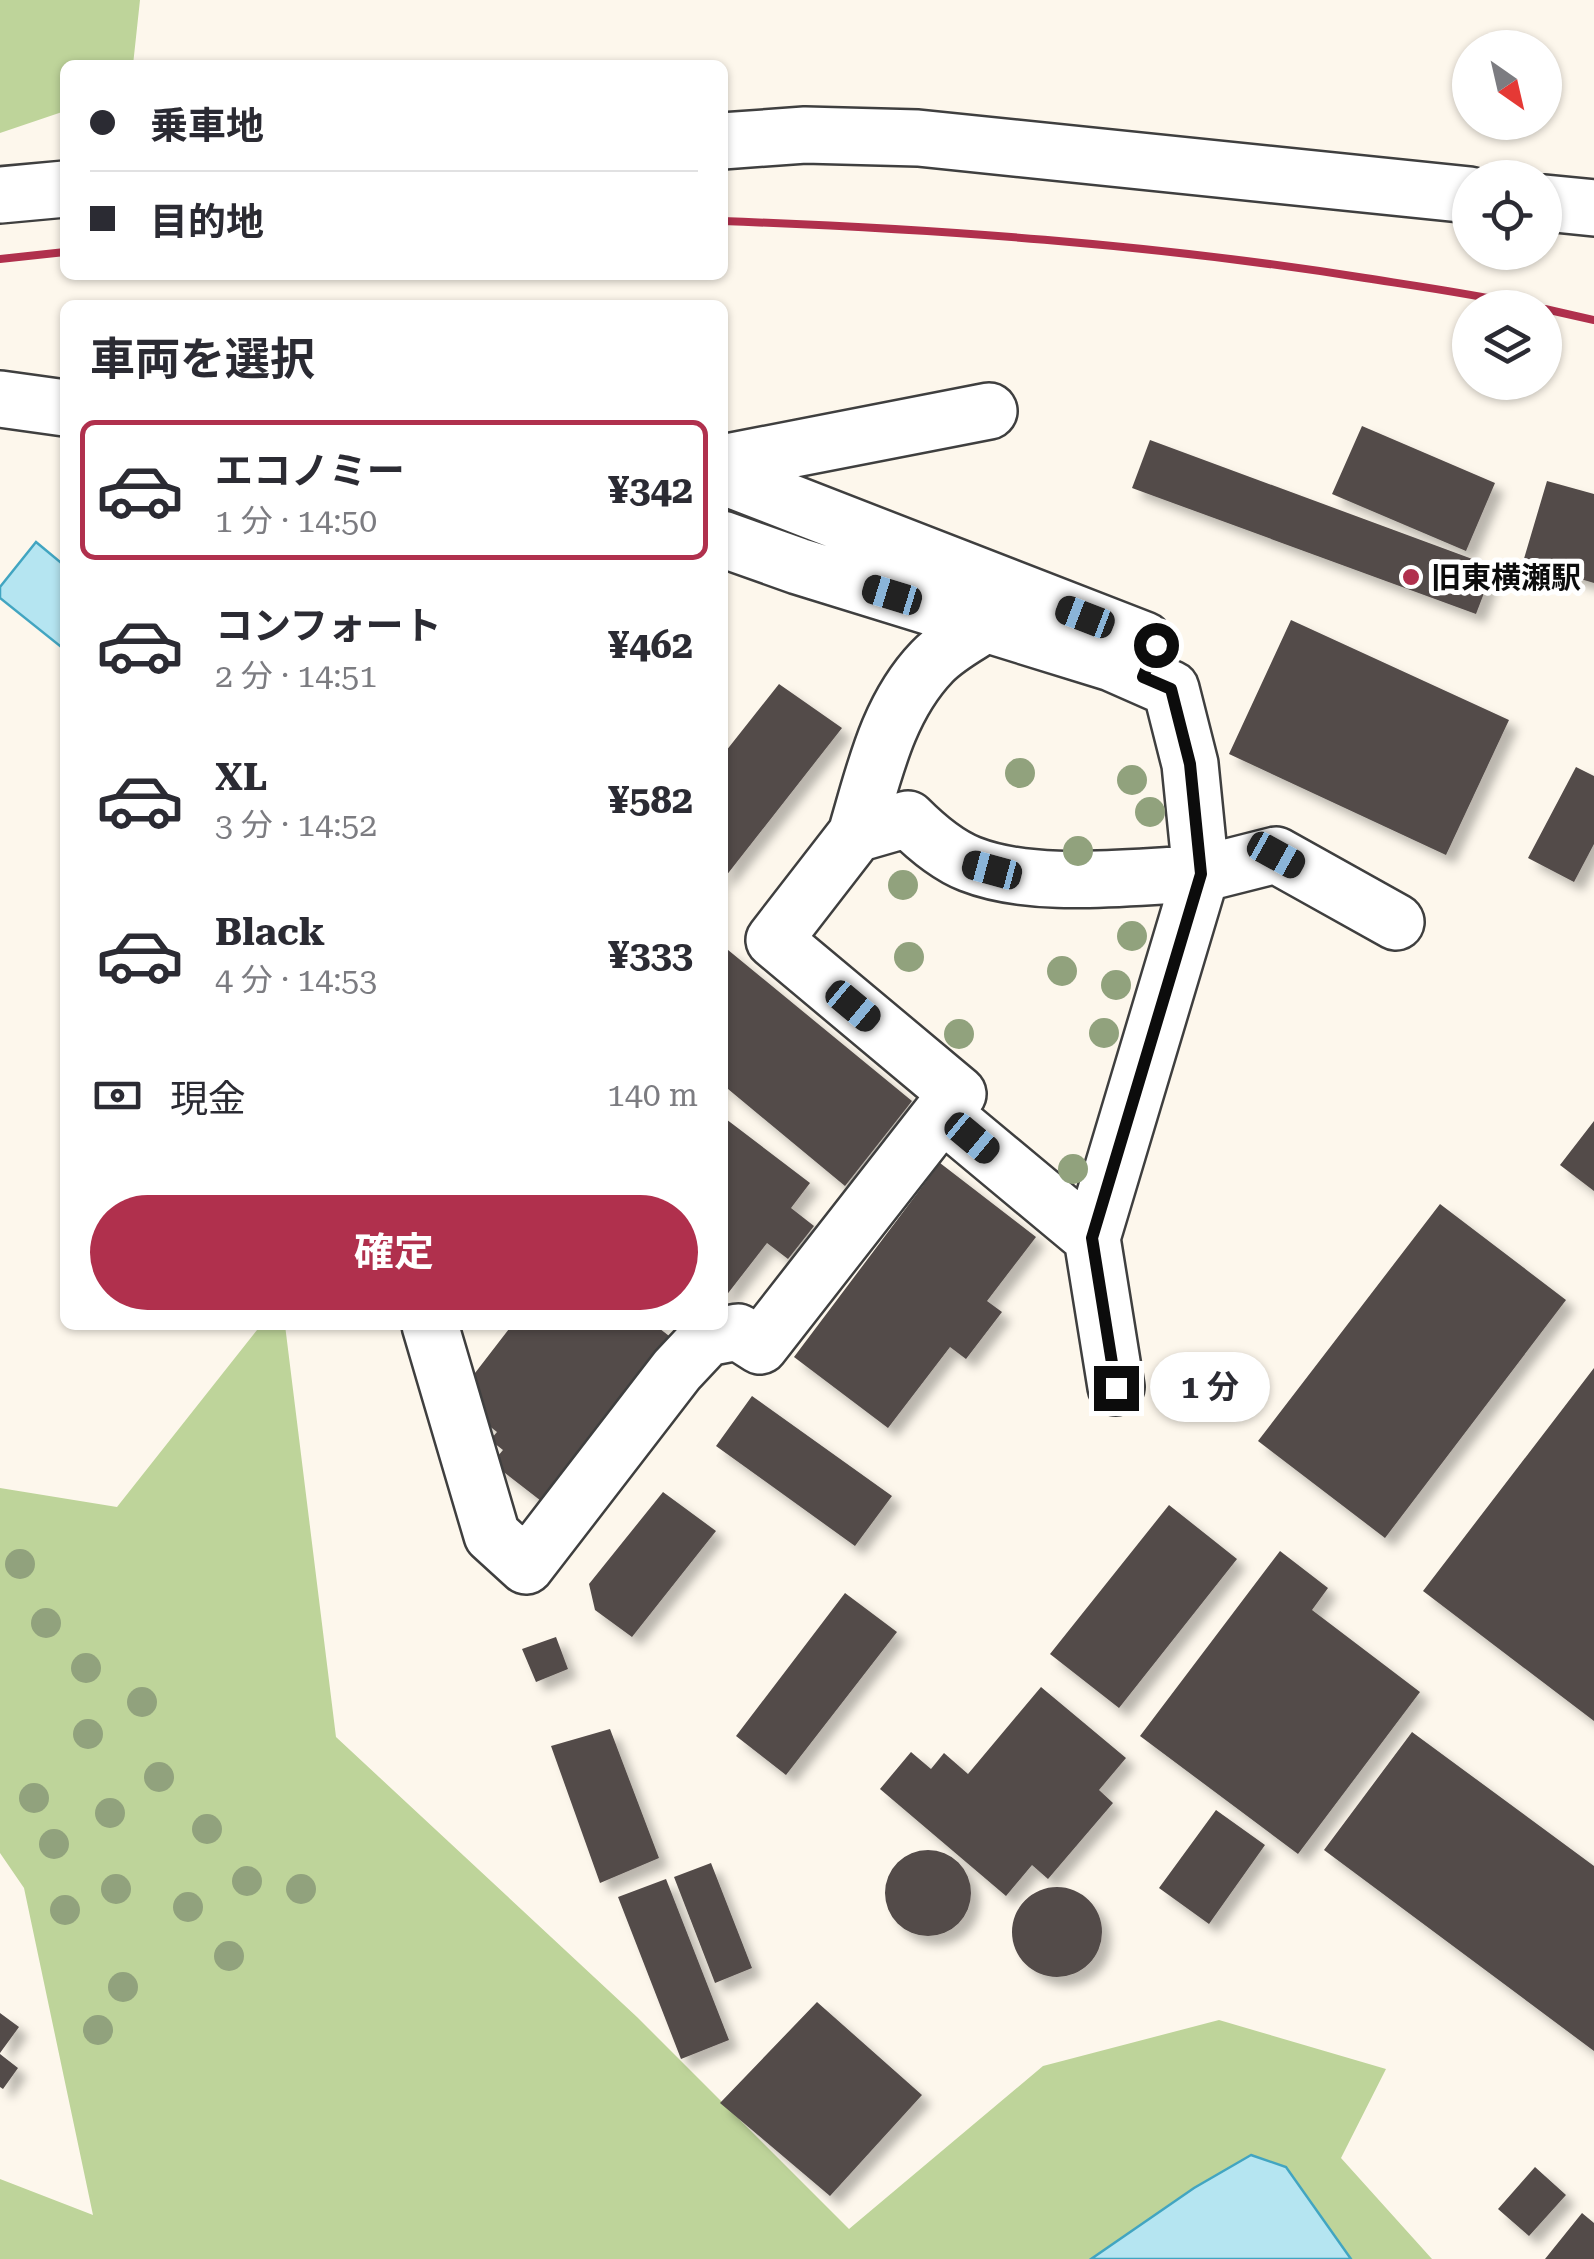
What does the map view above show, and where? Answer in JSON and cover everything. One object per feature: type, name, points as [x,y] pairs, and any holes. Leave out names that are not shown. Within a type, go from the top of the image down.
[{"type":"street","points":[[728,141],[805,135],[918,138],[1452,193]]},
{"type":"street","points":[[0,195],[60,189]]},
{"type":"street","points":[[1562,205],[1594,208]]},
{"type":"street","points":[[0,399],[60,407]]},
{"type":"street","points":[[728,462],[989,410]]},
{"type":"street","points":[[728,478],[1156,645],[1143,677]]},
{"type":"street","points":[[728,541],[1112,663],[1171,689],[1190,764],[1201,874],[1092,1238],[1116,1388]]},
{"type":"street","points":[[431,1330],[492,1535],[526,1566],[677,1370],[707,1338],[738,1332],[760,1346],[958,1094],[774,940],[856,834],[886,732],[912,690],[933,661],[984,624]]},
{"type":"street","points":[[856,834],[908,819],[930,840],[969,864],[1014,876],[1201,874],[1276,855],[1396,922]]},
{"type":"street","points":[[942,1112],[1092,1238]]},
{"type":"green space","points":[[0,0],[140,0],[134,60],[60,60],[60,113],[0,133]]},
{"type":"green space","points":[[257,1330],[286,1330],[336,1737],[637,2017],[849,2229],[1043,2066],[1219,2020],[1386,2069],[1341,2158],[1432,2259],[0,2259],[0,2179],[93,2215],[24,1888],[0,1853],[0,1488],[117,1507]]},
{"type":"water","points":[[36,542],[60,562],[60,646],[0,598],[0,587]]},
{"type":"water","points":[[1251,2155],[1286,2167],[1351,2259],[1091,2259],[1194,2188]]},
{"type":"building","points":[[1362,426],[1495,483],[1466,551],[1332,494]]},
{"type":"building","points":[[1150,440],[1494,567],[1476,614],[1132,488]]},
{"type":"building","points":[[1547,481],[1594,494],[1594,583],[1523,562]]},
{"type":"building","points":[[1291,620],[1509,720],[1446,855],[1229,754]]},
{"type":"building","points":[[779,684],[842,728],[728,873],[728,748]]},
{"type":"building","points":[[1576,767],[1594,776],[1594,844],[1574,882],[1528,858]]},
{"type":"building","points":[[728,950],[912,1101],[845,1186],[728,1089]]},
{"type":"building","points":[[728,1121],[810,1183],[791,1208],[814,1226],[788,1259],[767,1243],[728,1293]]},
{"type":"building","points":[[1594,1121],[1594,1191],[1560,1165]]},
{"type":"building","points":[[940,1163],[1036,1237],[987,1301],[1002,1312],[966,1359],[950,1347],[888,1428],[794,1357]]},
{"type":"building","points":[[1440,1204],[1566,1300],[1385,1538],[1258,1441]]},
{"type":"building","points":[[508,1330],[661,1330],[673,1339],[545,1504],[492,1463],[503,1450],[490,1440],[497,1432],[455,1399]]},
{"type":"building","points":[[1594,1368],[1594,1721],[1423,1591]]},
{"type":"building","points":[[752,1396],[892,1496],[855,1546],[716,1446]]},
{"type":"building","points":[[663,1492],[716,1531],[632,1637],[595,1610],[589,1584]]},
{"type":"building","points":[[1169,1505],[1237,1559],[1119,1708],[1050,1654]]},
{"type":"building","points":[[1280,1551],[1328,1588],[1312,1610],[1420,1692],[1298,1854],[1140,1736]]},
{"type":"building","points":[[845,1593],[897,1632],[786,1775],[736,1736]]},
{"type":"building","points":[[556,1637],[568,1669],[536,1682],[522,1649]]},
{"type":"building","points":[[1041,1687],[1126,1758],[1099,1790],[1113,1803],[1048,1879],[1032,1865],[1006,1896],[880,1789],[911,1752],[931,1769],[944,1753],[968,1774]]},
{"type":"building","points":[[610,1729],[659,1858],[600,1883],[551,1746]]},
{"type":"building","points":[[1412,1732],[1594,1866],[1594,2051],[1324,1850]]},
{"type":"building","points":[[1216,1810],[1265,1845],[1209,1924],[1159,1888]]},
{"type":"building","points":[[928,1850],[952,1857],[964,1869],[971,1893],[964,1917],[952,1929],[928,1936],[904,1929],[892,1917],[885,1893],[892,1869],[904,1857]]},
{"type":"building","points":[[711,1863],[752,1968],[715,1983],[674,1877]]},
{"type":"building","points":[[666,1879],[729,2040],[681,2059],[618,1897]]},
{"type":"building","points":[[1057,1887],[1074,1890],[1089,1900],[1099,1915],[1099,1949],[1089,1964],[1074,1974],[1057,1977],[1040,1974],[1025,1964],[1015,1949],[1012,1932],[1015,1915],[1025,1900],[1040,1890]]},
{"type":"building","points":[[817,2002],[922,2095],[830,2196],[720,2103]]},
{"type":"building","points":[[0,2013],[19,2027],[0,2053]]},
{"type":"building","points":[[0,2054],[18,2068],[3,2089],[0,2087]]},
{"type":"building","points":[[1535,2167],[1566,2195],[1529,2236],[1498,2209]]},
{"type":"building","points":[[1582,2213],[1594,2223],[1594,2259],[1545,2259]]},
{"type":"railway","points":[[728,221],[884,228],[1125,247],[1452,292]]},
{"type":"railway","points":[[0,259],[60,253]]},
{"type":"railway","points":[[1562,313],[1594,320]]},
{"type":"place","name":"旧東横瀬駅","points":[[1411,577]]},
{"type":"route","points":[[1116,1388],[1092,1238],[1201,874],[1190,764],[1171,689],[1143,677],[1156,645]]}]
